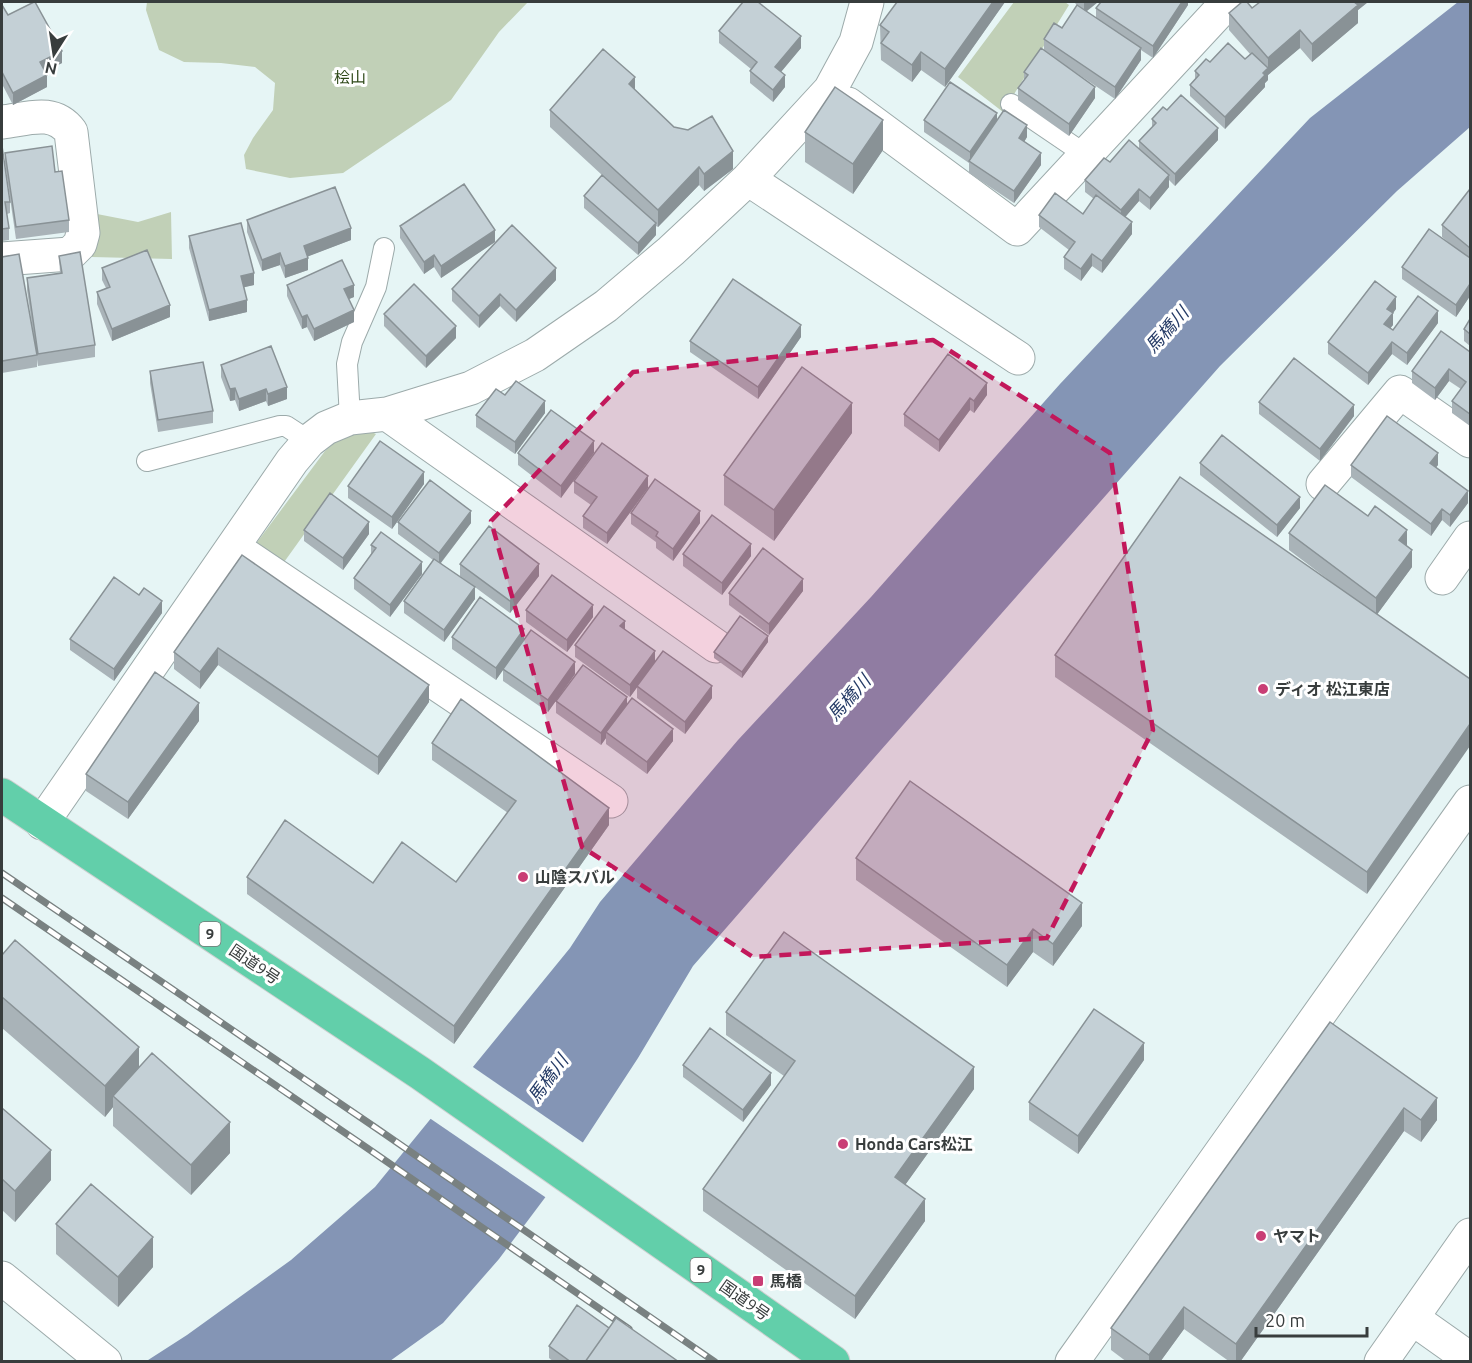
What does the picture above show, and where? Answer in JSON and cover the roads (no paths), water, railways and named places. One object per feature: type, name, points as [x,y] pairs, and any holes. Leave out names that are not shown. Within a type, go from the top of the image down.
[{"type":"highway","name":"国道9号","points":[[2,795],[420,1073],[833,1362]]},
{"type":"street","points":[[42,823],[292,461],[309,441],[326,428],[350,418],[387,414],[471,388],[535,355],[606,306],[671,251],[748,179],[830,90],[856,42],[867,2]]},
{"type":"street","points":[[830,90],[1017,229],[1225,5],[1222,2]]},
{"type":"street","points":[[2,122],[48,116],[63,122],[71,132],[83,234],[80,244],[70,254],[2,259]]},
{"type":"street","points":[[748,179],[1018,358]]},
{"type":"street","points":[[1323,484],[1400,392],[1470,441]]},
{"type":"street","points":[[387,414],[716,646]]},
{"type":"street","points":[[1442,578],[1470,538]]},
{"type":"street","points":[[233,547],[611,801]]},
{"type":"street","points":[[1072,1362],[1470,802]]},
{"type":"street","points":[[1381,1362],[1470,1234]]},
{"type":"street","points":[[2,1278],[102,1360]]},
{"type":"street","points":[[1412,1318],[1468,1358]]},
{"type":"lane","points":[[1011,104],[1086,154]]},
{"type":"lane","points":[[350,418],[347,364],[352,342],[376,287],[384,248]]},
{"type":"lane","points":[[147,461],[280,426],[286,426],[309,441]]},
{"type":"water","name":"馬橋川","points":[[1458,2],[1470,2],[1470,127],[1397,191],[1220,366],[693,966],[638,1058],[559,1179],[499,1259],[443,1323],[390,1361],[145,1362],[187,1335],[291,1260],[375,1187],[570,948],[600,902],[738,740],[871,597],[1060,384],[1310,118]]},
{"type":"railway","points":[[2,873],[715,1362]]},
{"type":"railway","points":[[2,898],[629,1329]]},
{"type":"place","name":"ディオ 松江東店","points":[[1263,689]]},
{"type":"place","name":"山陰スバル","points":[[523,877]]},
{"type":"place","name":"Honda Cars松江","points":[[843,1144]]},
{"type":"place","name":"ヤマト","points":[[1261,1236]]},
{"type":"place","name":"馬橋","points":[[758,1281]]},
{"type":"park label","name":"桧山","points":[[350,77]]}]
